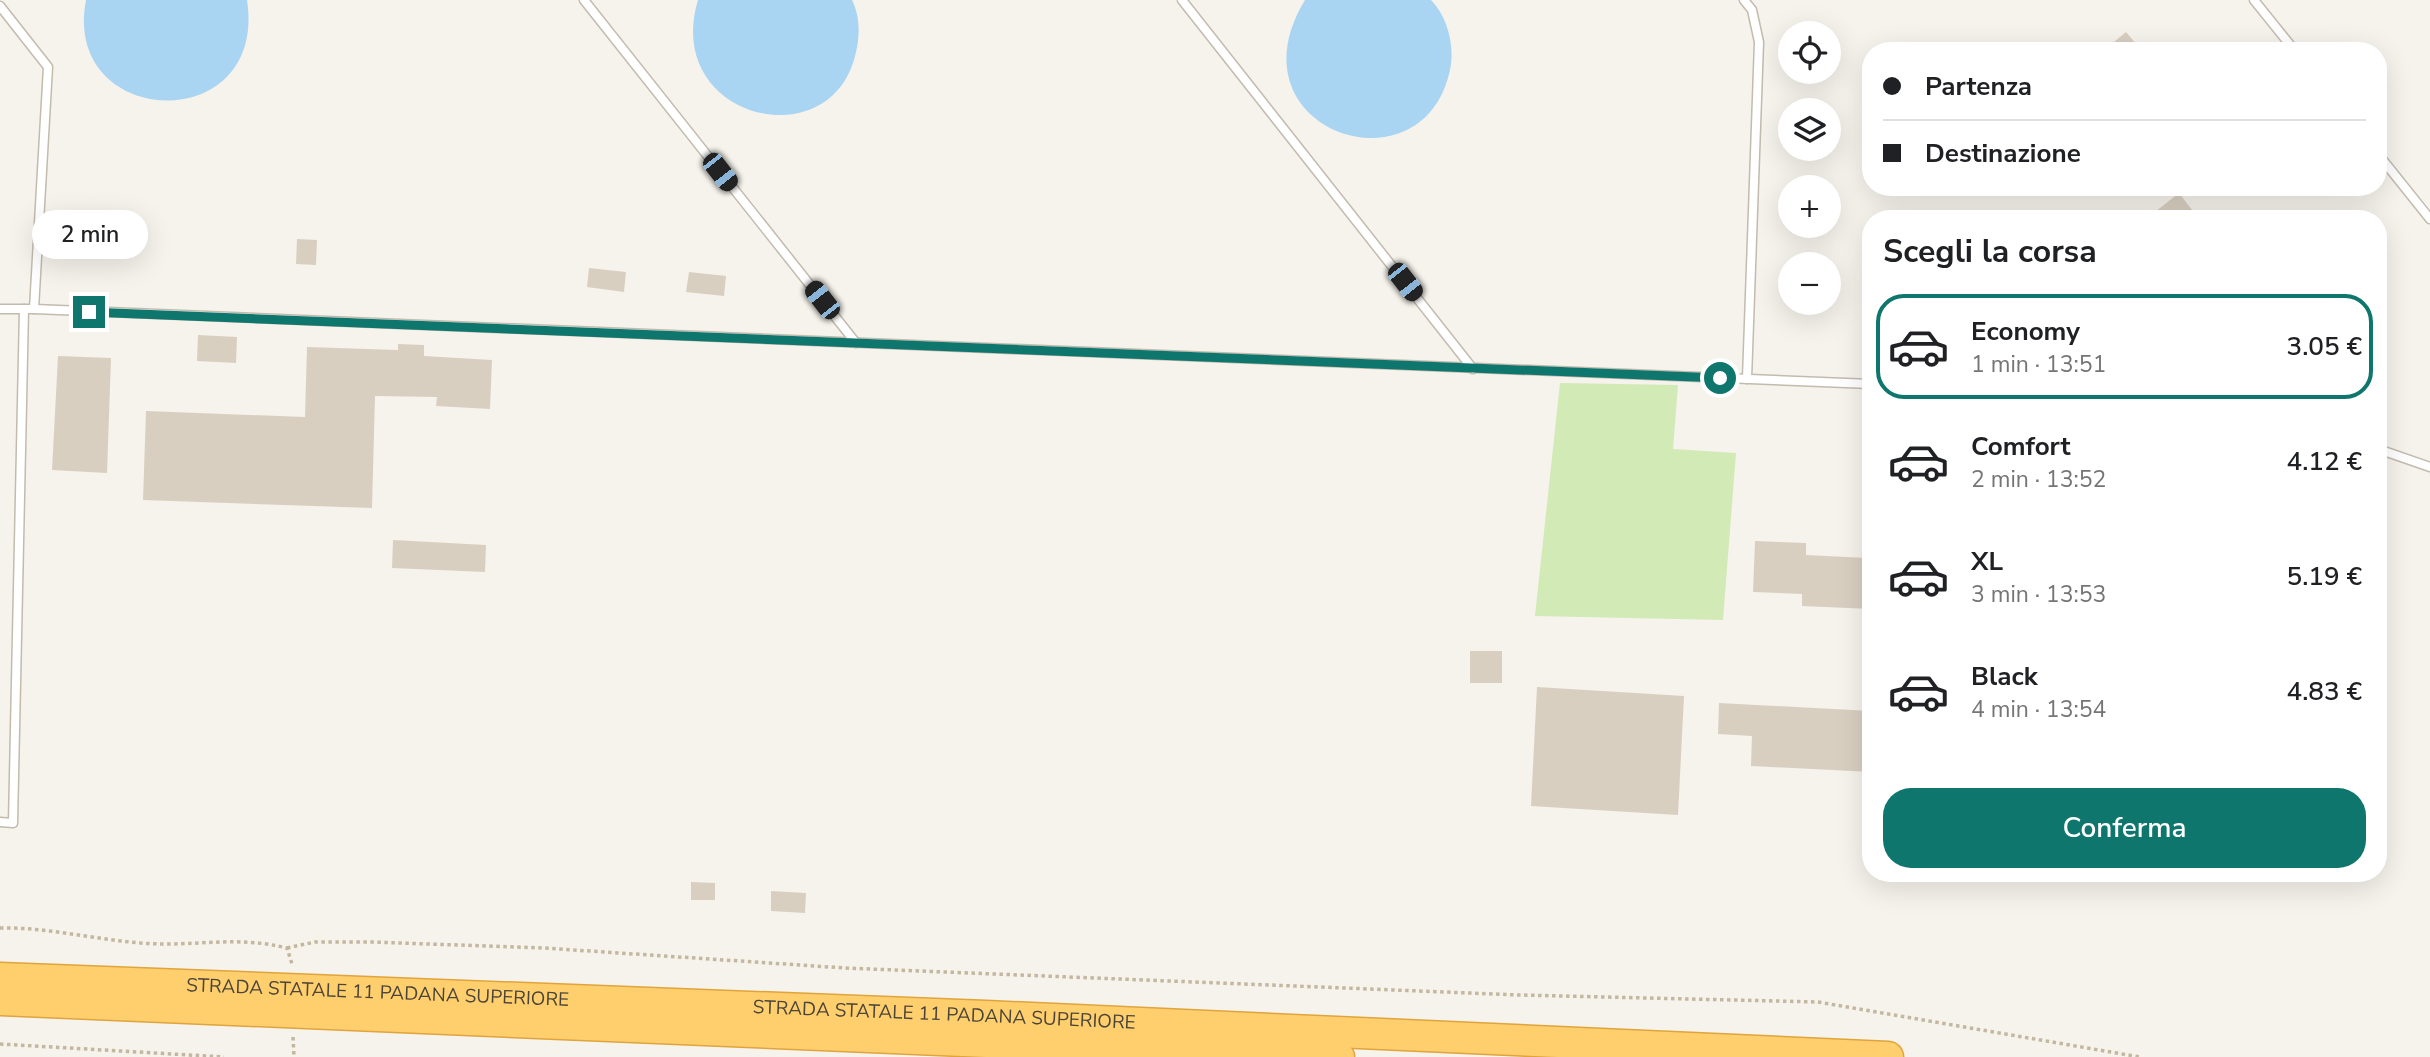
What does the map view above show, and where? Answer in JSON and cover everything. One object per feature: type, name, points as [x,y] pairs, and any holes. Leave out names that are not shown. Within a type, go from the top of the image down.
[{"type":"highway","name":"STRADA STATALE 11 PADANA SUPERIORE","points":[[0,978],[986,1016],[1888,1057]]},
{"type":"highway","name":"STRADA STATALE 11 PADANA SUPERIORE","points":[[0,1000],[1339,1057]]},
{"type":"lane","points":[[584,0],[856,343]]},
{"type":"lane","points":[[1182,0],[1474,369]]},
{"type":"lane","points":[[1744,0],[1752,10],[1759,42],[1747,379]]},
{"type":"lane","points":[[2254,0],[2288,42]]},
{"type":"lane","points":[[0,6],[48,67],[34,309]]},
{"type":"lane","points":[[2387,166],[2430,219]]},
{"type":"lane","points":[[0,309],[1862,384]]},
{"type":"lane","points":[[0,822],[13,823],[24,309]]},
{"type":"lane","points":[[2387,452],[2430,467]]},
{"type":"path","points":[[0,928],[63,930],[164,944],[220,939],[287,948],[315,943],[361,942],[518,947],[845,968],[1519,995],[1818,1002],[2140,1057]]},
{"type":"path","points":[[287,948],[293,964]]},
{"type":"path","points":[[293,1035],[294,1057]]},
{"type":"path","points":[[0,1044],[225,1057]]},
{"type":"green space","points":[[1560,383],[1678,385],[1673,449],[1736,453],[1723,620],[1535,616]]},
{"type":"water","points":[[86,0],[247,0],[245,45],[227,77],[199,95],[165,100],[131,94],[104,74],[87,43]]},
{"type":"water","points":[[698,0],[852,0],[858,19],[858,39],[856,52],[841,86],[817,107],[786,115],[755,112],[726,97],[704,74],[694,41]]},
{"type":"water","points":[[1305,0],[1431,0],[1446,24],[1452,52],[1450,70],[1433,109],[1405,131],[1371,138],[1338,131],[1309,113],[1291,84],[1287,46]]},
{"type":"building","points":[[2126,32],[2134,42],[2114,42]]},
{"type":"building","points":[[2175,196],[2181,196],[2192,210],[2157,210]]},
{"type":"building","points":[[297,239],[317,240],[316,265],[296,264]]},
{"type":"building","points":[[589,268],[626,272],[624,292],[587,287]]},
{"type":"building","points":[[689,272],[726,276],[724,296],[686,292]]},
{"type":"building","points":[[198,335],[237,337],[236,363],[197,361]]},
{"type":"building","points":[[398,344],[424,345],[424,356],[492,360],[490,409],[436,406],[437,397],[375,396],[372,508],[143,500],[146,411],[305,417],[307,347],[398,350]]},
{"type":"building","points":[[58,356],[111,358],[107,473],[52,470]]},
{"type":"building","points":[[393,540],[486,545],[485,572],[392,568]]},
{"type":"building","points":[[1755,541],[1806,543],[1806,555],[1862,558],[1862,609],[1802,606],[1802,594],[1753,592]]},
{"type":"building","points":[[1470,651],[1502,651],[1502,683],[1470,683]]},
{"type":"building","points":[[1537,687],[1684,696],[1678,815],[1531,806]]},
{"type":"building","points":[[1719,703],[1862,711],[1862,772],[1751,766],[1752,736],[1718,734]]},
{"type":"building","points":[[691,882],[715,883],[715,900],[691,900]]},
{"type":"building","points":[[771,891],[806,893],[805,913],[771,911]]},
{"type":"route","points":[[89,312],[1720,378]]}]
